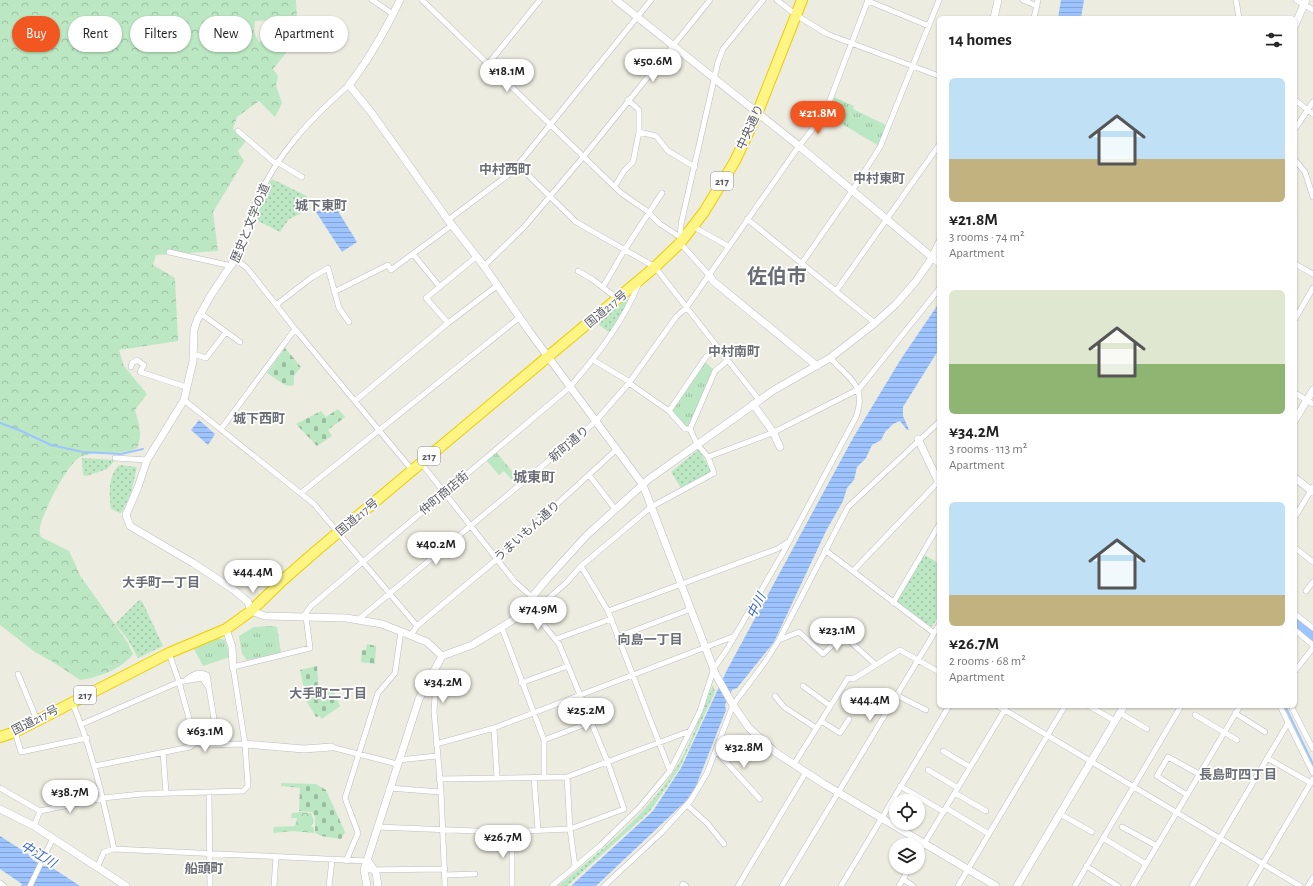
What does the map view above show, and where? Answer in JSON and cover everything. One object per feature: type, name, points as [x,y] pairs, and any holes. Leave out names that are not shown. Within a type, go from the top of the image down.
[{"type":"highway","name":"中央通り","points":[[680,240],[704,212],[734,161],[757,114],[802,0]]},
{"type":"highway","name":"国道217号","points":[[0,737],[15,732],[169,653],[226,629],[251,611],[283,580],[338,532],[640,280],[655,267],[680,240]]},
{"type":"street","points":[[372,0],[393,14]]},
{"type":"street","points":[[400,0],[382,37],[367,62],[349,85],[371,112],[450,223],[498,285],[595,422],[643,485],[715,671],[732,703],[750,728],[775,752],[914,838]]},
{"type":"street","points":[[422,0],[615,186],[680,240],[709,275],[712,281],[817,366]]},
{"type":"street","points":[[488,64],[540,0]]},
{"type":"street","points":[[616,0],[799,146],[937,261]]},
{"type":"street","points":[[334,292],[388,265],[391,270],[414,254],[512,172],[652,0]]},
{"type":"street","points":[[484,266],[524,227],[584,156],[710,0]]},
{"type":"street","points":[[680,240],[682,224],[718,62],[723,49],[763,0]]},
{"type":"street","points":[[777,0],[796,15],[827,34],[937,75]]},
{"type":"street","points":[[802,263],[852,191],[880,147],[939,0]]},
{"type":"street","points":[[994,16],[998,0]]},
{"type":"street","points":[[1024,0],[1038,3],[1035,16]]},
{"type":"street","points":[[1236,0],[1239,16]]},
{"type":"street","points":[[1296,0],[1305,2],[1313,10]]},
{"type":"street","points":[[868,1],[929,26]]},
{"type":"street","name":"新町通り","points":[[359,619],[595,422],[630,383],[676,317],[686,308],[747,219],[824,113],[868,1]]},
{"type":"street","points":[[1297,20],[1305,2]]},
{"type":"street","name":"歴史と文学の道","points":[[251,611],[248,602],[234,590],[193,563],[130,526],[126,515],[138,488],[147,460],[184,400],[193,354],[194,330],[200,313],[234,263],[244,242],[256,203],[277,163],[296,137],[319,112],[349,85]]},
{"type":"street","points":[[615,186],[624,171],[633,162],[639,132],[639,110],[628,100]]},
{"type":"street","points":[[1297,102],[1311,112]]},
{"type":"street","points":[[1297,127],[1311,112],[1313,102]]},
{"type":"street","points":[[238,131],[277,163],[302,177]]},
{"type":"street","points":[[639,132],[656,136],[668,151],[695,167]]},
{"type":"street","points":[[836,291],[937,148]]},
{"type":"street","points":[[1297,162],[1305,172],[1313,197]]},
{"type":"street","points":[[518,165],[576,222],[655,267],[728,360],[756,402],[780,447]]},
{"type":"street","points":[[603,288],[625,250],[662,193]]},
{"type":"street","points":[[747,219],[875,323]]},
{"type":"street","points":[[692,226],[728,246]]},
{"type":"street","points":[[367,886],[364,870],[397,762],[419,699],[442,656],[472,645],[502,628],[520,615],[530,600],[587,535],[643,485],[756,402],[830,358],[875,323],[906,293],[932,258],[937,247]]},
{"type":"street","points":[[169,252],[234,263],[247,268],[295,329],[412,470]]},
{"type":"street","points":[[414,254],[439,286]]},
{"type":"street","points":[[448,323],[426,298],[476,256]]},
{"type":"street","points":[[1297,265],[1313,274]]},
{"type":"street","points":[[276,305],[311,278],[328,268],[339,308],[349,322]]},
{"type":"street","points":[[578,271],[618,299]]},
{"type":"street","name":"仲町商店街","points":[[304,617],[312,606],[570,386],[594,360],[632,301],[640,280]]},
{"type":"street","points":[[355,401],[448,323],[498,285]]},
{"type":"street","points":[[1297,316],[1313,288]]},
{"type":"street","points":[[708,457],[773,432],[859,389],[937,292]]},
{"type":"street","points":[[200,313],[240,342]]},
{"type":"street","points":[[301,493],[520,317]]},
{"type":"street","points":[[220,429],[295,329]]},
{"type":"street","points":[[193,354],[206,358],[226,332]]},
{"type":"street","points":[[669,411],[706,357],[718,347]]},
{"type":"street","points":[[552,886],[601,845],[639,808],[670,771],[700,710],[715,671],[789,541],[856,417],[860,404],[859,389],[830,358]]},
{"type":"street","points":[[130,367],[132,363],[137,360],[144,365],[140,372],[186,387]]},
{"type":"street","points":[[594,360],[630,383],[669,411],[685,429],[690,429]]},
{"type":"street","points":[[533,612],[567,582],[581,566],[651,507],[714,473],[708,457],[697,444],[690,429],[715,372],[728,360]]},
{"type":"street","points":[[1297,418],[1310,402],[1313,390]]},
{"type":"street","points":[[1297,394],[1310,402]]},
{"type":"street","points":[[184,400],[314,504],[364,561],[417,626]]},
{"type":"street","points":[[604,886],[661,833],[687,805],[707,773],[732,703],[765,662],[779,640],[848,507],[937,424]]},
{"type":"street","points":[[918,440],[937,479]]},
{"type":"street","name":"うまいもん通り","points":[[411,635],[417,626],[497,559],[616,450]]},
{"type":"street","points":[[115,458],[147,460]]},
{"type":"street","points":[[377,828],[512,832],[570,829],[624,809],[608,763],[556,639],[533,612],[530,600],[421,463]]},
{"type":"street","points":[[589,475],[615,509]]},
{"type":"street","points":[[1297,479],[1312,490],[1297,514]]},
{"type":"street","points":[[853,572],[937,485]]},
{"type":"street","points":[[894,602],[937,528]]},
{"type":"street","points":[[608,611],[777,549],[789,541]]},
{"type":"street","points":[[825,550],[934,633]]},
{"type":"street","points":[[1297,550],[1313,562]]},
{"type":"street","points":[[581,566],[608,611],[632,677],[670,771]]},
{"type":"street","points":[[1306,591],[1313,582]]},
{"type":"street","points":[[617,637],[691,609]]},
{"type":"street","points":[[251,611],[265,616],[359,619],[401,631],[427,642],[442,656]]},
{"type":"street","points":[[1297,616],[1313,628]]},
{"type":"street","points":[[233,667],[310,648],[304,617]]},
{"type":"street","points":[[556,639],[611,619]]},
{"type":"street","points":[[502,628],[532,714],[544,740],[544,777]]},
{"type":"street","points":[[782,886],[917,659],[937,628]]},
{"type":"street","points":[[0,788],[40,811],[103,798],[141,794],[243,791],[248,786],[245,744],[233,667],[232,647],[226,629]]},
{"type":"street","points":[[346,861],[358,833],[345,798],[378,693],[395,673],[398,660],[398,643],[401,631]]},
{"type":"street","points":[[779,640],[799,632],[823,654],[841,637],[876,665]]},
{"type":"street","points":[[1297,632],[1313,644]]},
{"type":"street","points":[[436,744],[494,728],[632,677],[734,636]]},
{"type":"street","points":[[1297,668],[1313,648]]},
{"type":"street","points":[[794,764],[848,678],[853,679],[900,650],[937,671]]},
{"type":"street","points":[[169,653],[179,682],[193,733],[197,742],[204,745],[245,744],[304,749],[331,747],[397,762],[437,756]]},
{"type":"street","points":[[521,683],[568,666]]},
{"type":"street","points":[[18,674],[37,720]]},
{"type":"street","points":[[430,677],[436,681],[434,711],[441,792],[445,886]]},
{"type":"street","points":[[82,724],[179,682],[202,678],[209,688],[218,744]]},
{"type":"street","points":[[803,686],[830,705]]},
{"type":"street","points":[[896,694],[926,710]]},
{"type":"street","points":[[775,696],[784,707],[816,728]]},
{"type":"street","points":[[72,702],[82,724],[95,766],[114,850]]},
{"type":"street","points":[[841,886],[948,708]]},
{"type":"street","points":[[925,842],[1006,708],[1047,736],[1300,886]]},
{"type":"street","points":[[958,886],[1063,708]]},
{"type":"street","points":[[1092,708],[1115,721]]},
{"type":"street","points":[[1018,886],[1123,708]]},
{"type":"street","points":[[1075,886],[1180,708]]},
{"type":"street","points":[[1133,886],[1239,708]]},
{"type":"street","points":[[1281,708],[1313,773]]},
{"type":"street","points":[[1292,708],[1311,741],[1313,749]]},
{"type":"street","points":[[1120,713],[1147,729]]},
{"type":"street","points":[[1235,713],[1265,732]]},
{"type":"street","points":[[1195,715],[1237,740]]},
{"type":"street","points":[[821,721],[840,733],[849,719]]},
{"type":"street","points":[[544,740],[591,722]]},
{"type":"street","points":[[1192,886],[1288,723]]},
{"type":"street","points":[[494,728],[497,778]]},
{"type":"street","points":[[439,779],[567,777],[608,763],[690,731]]},
{"type":"street","points":[[15,732],[21,752],[87,738]]},
{"type":"street","points":[[95,766],[190,747],[197,742]]},
{"type":"street","points":[[716,751],[760,799]]},
{"type":"street","points":[[943,751],[970,767]]},
{"type":"street","points":[[163,752],[166,793]]},
{"type":"street","points":[[1187,795],[1157,776],[1168,757],[1199,774]]},
{"type":"street","points":[[1250,886],[1312,781],[1267,758]]},
{"type":"street","points":[[928,770],[986,810]]},
{"type":"street","points":[[738,886],[806,772]]},
{"type":"street","points":[[534,777],[538,830]]},
{"type":"street","points":[[567,777],[570,829],[575,866]]},
{"type":"street","points":[[900,786],[989,834]]},
{"type":"street","points":[[389,788],[441,792]]},
{"type":"street","points":[[209,793],[211,854],[210,886]]},
{"type":"street","points":[[687,805],[707,823],[724,844]]},
{"type":"street","points":[[0,810],[34,826],[126,886]]},
{"type":"street","points":[[34,826],[40,811]]},
{"type":"street","points":[[1060,814],[1092,832]]},
{"type":"street","points":[[1122,826],[1157,846]]},
{"type":"street","points":[[512,832],[512,886]]},
{"type":"street","points":[[30,886],[44,853],[53,838]]},
{"type":"street","points":[[1103,838],[1146,864]]},
{"type":"street","points":[[925,845],[996,886]]},
{"type":"street","points":[[97,868],[104,852],[114,850],[368,861]]},
{"type":"street","points":[[274,886],[276,857]]},
{"type":"street","points":[[329,886],[332,860]]},
{"type":"street","points":[[368,861],[374,869],[378,886]]},
{"type":"street","points":[[1086,866],[1118,886]]},
{"type":"street","points":[[364,870],[374,869],[475,874]]},
{"type":"street","points":[[899,886],[906,874]]},
{"type":"street","points":[[1308,886],[1313,878]]},
{"type":"street","points":[[903,879],[913,886]]},
{"type":"street","points":[[0,884],[4,886]]},
{"type":"street","points":[[682,886],[683,884],[686,886]]},
{"type":"green space","points":[[0,0],[296,0],[297,16],[260,16],[260,21],[255,21],[254,32],[260,41],[260,52],[287,52],[273,69],[278,76],[276,86],[282,103],[275,117],[259,101],[237,117],[233,129],[246,141],[238,151],[244,161],[213,212],[218,251],[156,255],[153,265],[175,278],[178,341],[119,350],[124,366],[147,394],[135,410],[140,434],[137,448],[130,451],[94,453],[80,457],[75,461],[62,479],[50,501],[42,521],[40,530],[41,537],[69,551],[81,577],[128,643],[133,654],[122,664],[109,672],[80,680],[35,652],[0,625]]},
{"type":"green space","points":[[834,97],[854,106],[853,109],[888,126],[879,146],[827,115]]},
{"type":"green space","points":[[272,179],[307,196],[306,211],[289,219],[280,232],[254,219]]},
{"type":"green space","points":[[627,298],[630,300],[610,333],[598,324]]},
{"type":"green space","points":[[285,348],[301,367],[294,376],[294,384],[292,386],[285,385],[267,373]]},
{"type":"green space","points":[[704,361],[714,370],[689,427],[686,427],[670,411]]},
{"type":"green space","points":[[338,409],[345,417],[328,430],[332,436],[317,446],[296,424],[321,411],[326,417]]},
{"type":"green space","points":[[699,449],[711,472],[681,488],[671,472]]},
{"type":"green space","points":[[496,452],[521,482],[516,485],[504,471],[499,475],[486,460]]},
{"type":"green space","points":[[82,458],[115,460],[107,469],[86,476],[83,475]]},
{"type":"green space","points":[[119,465],[137,467],[131,493],[122,512],[120,513],[111,509],[110,497],[111,480],[115,469]]},
{"type":"green space","points":[[924,555],[937,562],[937,618],[932,627],[896,602]]},
{"type":"green space","points":[[139,600],[142,601],[163,646],[138,658],[127,638],[115,624]]},
{"type":"green space","points":[[254,627],[277,627],[281,653],[247,660],[242,654],[239,636]]},
{"type":"green space","points":[[218,638],[225,640],[230,657],[203,666],[194,649]]},
{"type":"green space","points":[[367,644],[376,646],[375,664],[361,662],[362,650],[366,650]]},
{"type":"green space","points":[[317,666],[319,692],[334,692],[340,706],[322,719],[319,716],[316,717],[307,702],[300,670]]},
{"type":"green space","points":[[713,685],[715,692],[679,769],[650,811],[567,886],[558,886],[622,832],[651,802],[682,758]]},
{"type":"green space","points":[[281,783],[316,784],[326,790],[345,832],[341,839],[321,836],[315,833],[315,817],[312,812],[299,811],[300,788],[281,786]]},
{"type":"green space","points":[[292,813],[311,813],[314,821],[311,826],[314,828],[314,833],[293,831],[273,833],[274,827],[295,826],[297,818],[291,818]]},
{"type":"water","points":[[1061,0],[1084,0],[1081,16],[1058,16]]},
{"type":"water","points":[[333,203],[357,242],[342,252],[316,212]]},
{"type":"water","points":[[937,306],[937,352],[903,407],[903,416],[909,430],[907,430],[900,421],[893,424],[885,432],[881,440],[872,445],[866,458],[857,467],[854,480],[847,488],[843,501],[826,531],[774,642],[737,688],[732,690],[725,705],[726,710],[696,786],[686,801],[596,886],[571,886],[653,811],[681,768],[727,670],[853,438],[901,359]]},
{"type":"water","points":[[199,420],[215,434],[208,445],[191,430]]},
{"type":"water","points":[[0,836],[28,854],[33,860],[43,866],[51,867],[80,886],[21,886],[22,884],[0,869]]},
{"type":"waterway","points":[[0,423],[51,445],[83,452],[121,454],[143,449]]},
{"type":"waterway","points":[[1297,622],[1313,636]]},
{"type":"waterway","points":[[1286,708],[1313,764]]},
{"type":"district","name":"中村西町","points":[[505,170]]},
{"type":"district","name":"中村東町","points":[[879,179]]},
{"type":"district","name":"城下東町","points":[[321,206]]},
{"type":"district","name":"佐伯市","points":[[777,277]]},
{"type":"district","name":"中村南町","points":[[734,352]]},
{"type":"district","name":"城下西町","points":[[259,419]]},
{"type":"district","name":"城東町","points":[[534,478]]},
{"type":"district","name":"大手町一丁目","points":[[161,583]]},
{"type":"district","name":"向島一丁目","points":[[650,640]]},
{"type":"district","name":"大手町二丁目","points":[[328,694]]},
{"type":"district","name":"長島町四丁目","points":[[1238,775]]},
{"type":"district","name":"船頭町","points":[[204,869]]},
{"type":"water label","name":"中川","points":[[757,606]]},
{"type":"water label","name":"中江川","points":[[38,855]]}]
